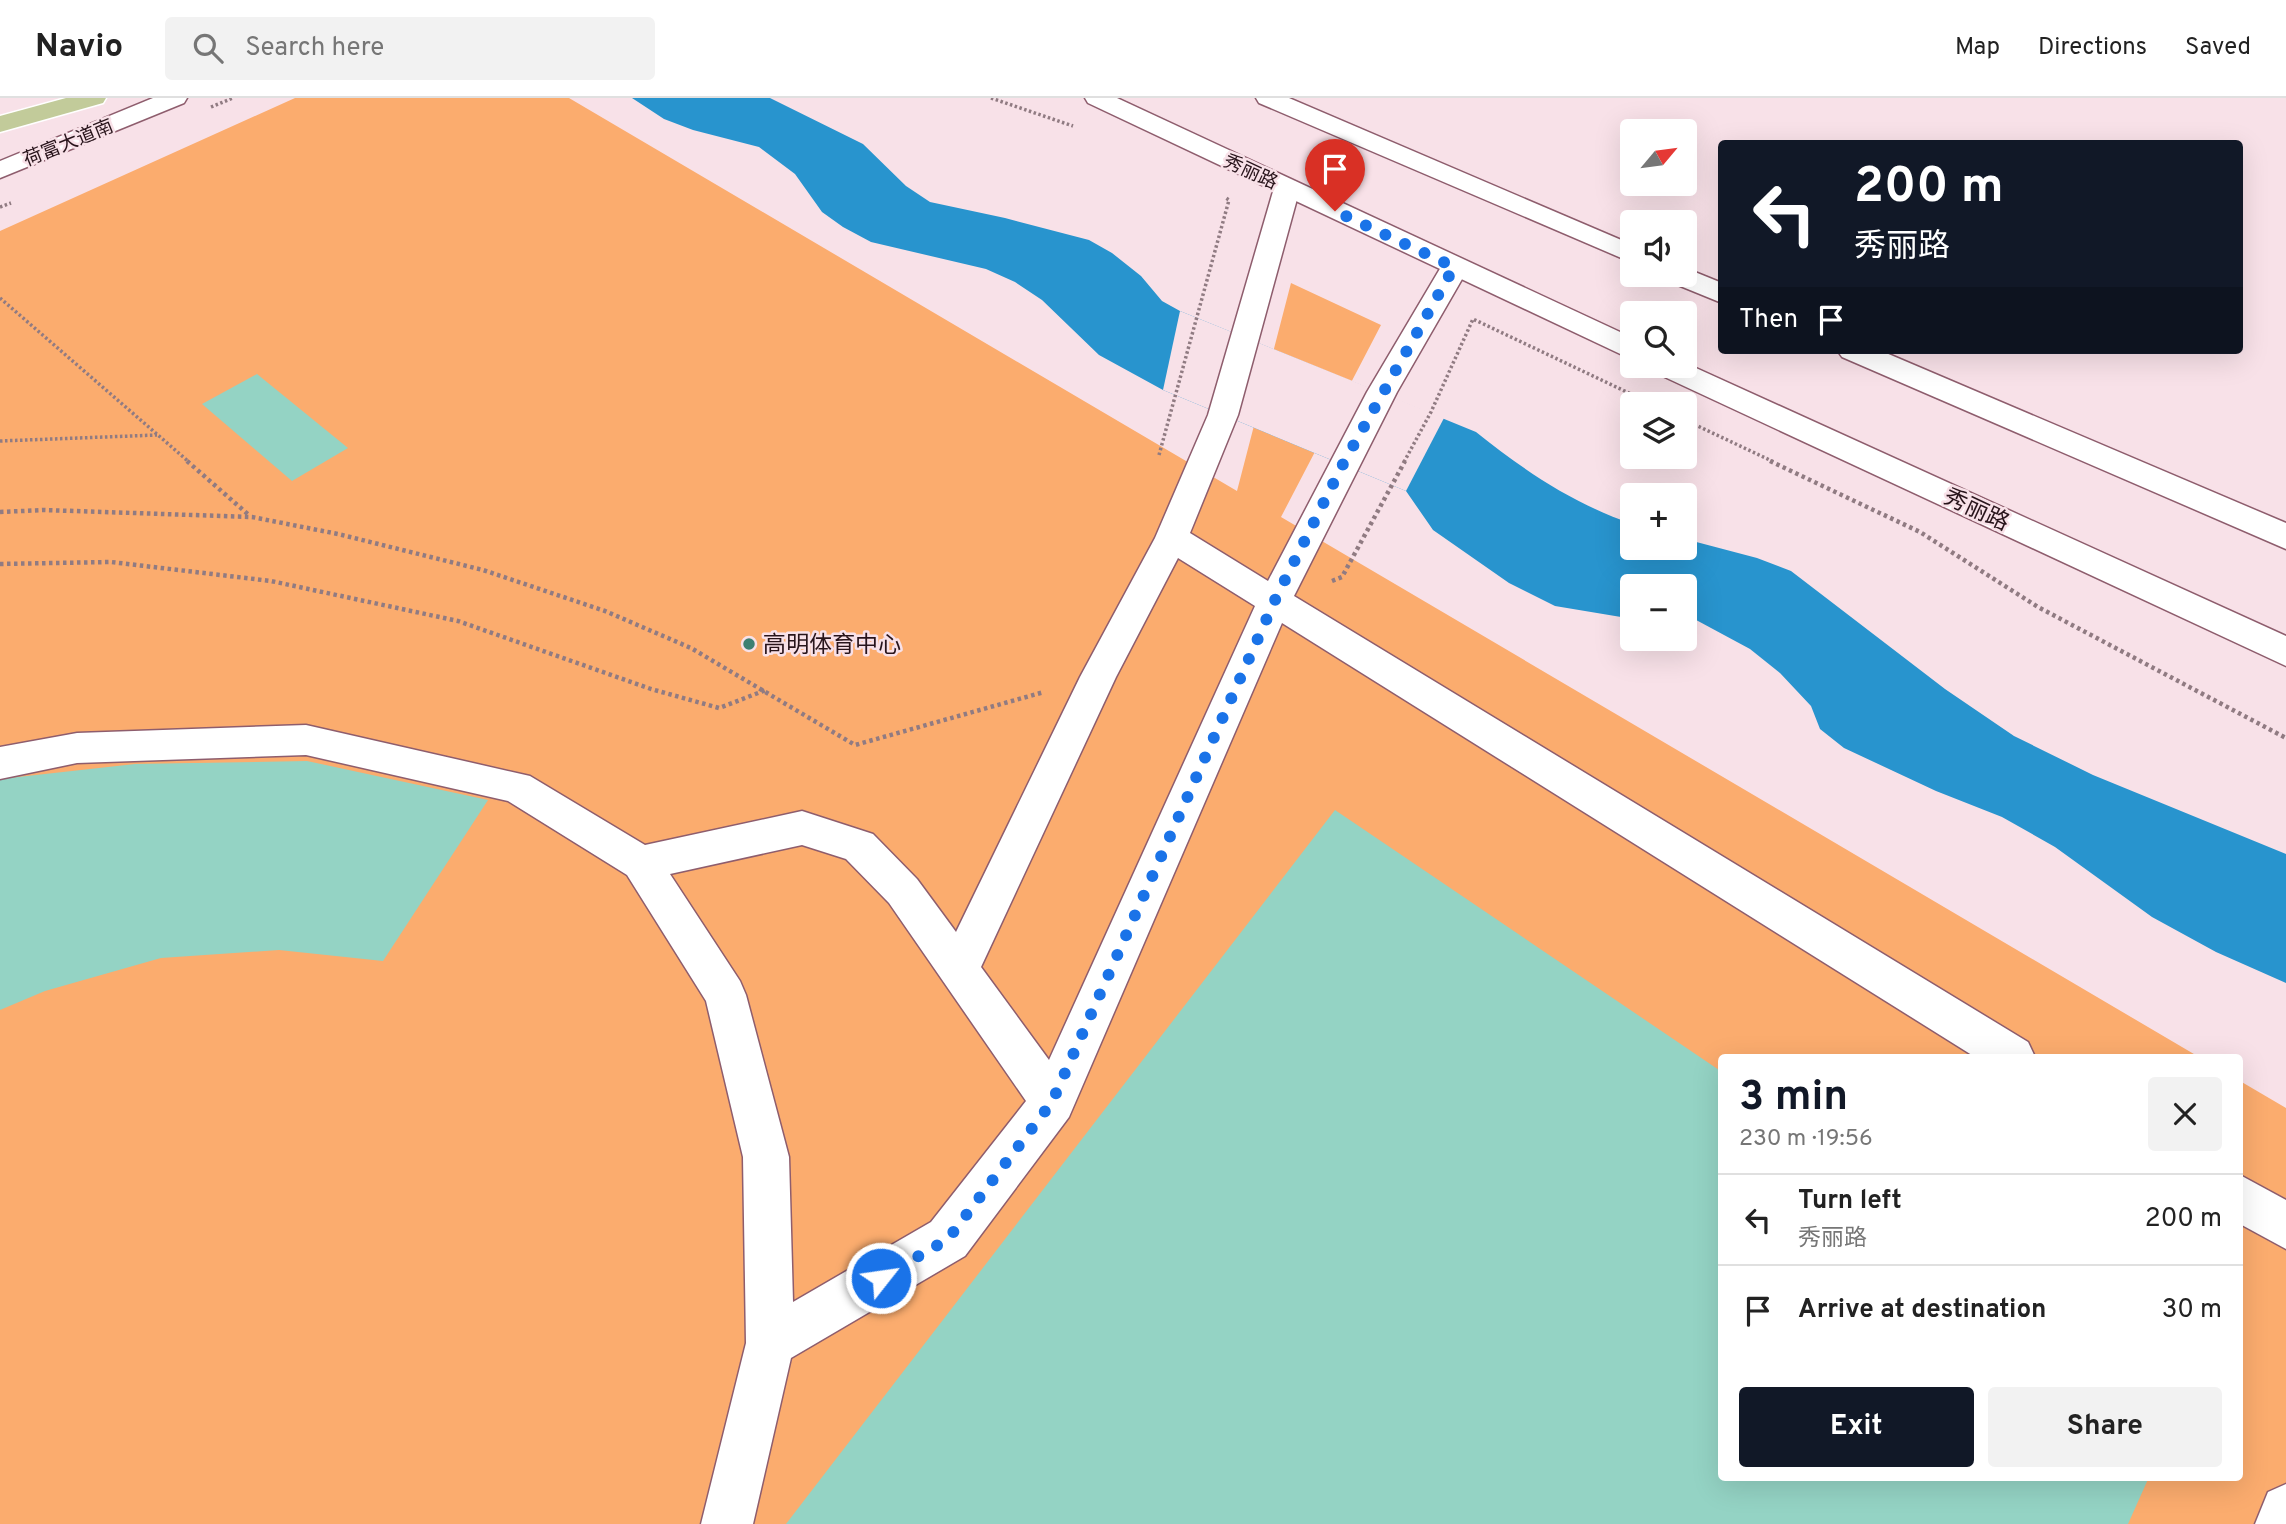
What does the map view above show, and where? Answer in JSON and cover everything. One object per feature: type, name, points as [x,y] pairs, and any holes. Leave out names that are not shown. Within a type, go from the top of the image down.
[{"type":"main road","points":[[0,113],[40,98]]},
{"type":"main road","points":[[0,124],[94,98]]},
{"type":"street","name":"荷富大道南","points":[[0,170],[175,98]]},
{"type":"street","name":"秀丽路","points":[[1097,98],[1620,344]]},
{"type":"street","points":[[1268,98],[1620,249]]},
{"type":"street","points":[[959,970],[1097,677],[1172,538],[1223,415],[1286,188]]},
{"type":"street","points":[[770,1343],[948,1239],[1052,1102],[1275,600],[1343,464],[1454,267]]},
{"type":"street","points":[[1697,283],[1718,292]]},
{"type":"street","points":[[1861,354],[2286,537]]},
{"type":"street","name":"秀丽路","points":[[1693,378],[2286,652]]},
{"type":"street","points":[[1172,538],[2008,1054]]},
{"type":"street","points":[[2235,628],[2286,671]]},
{"type":"street","points":[[0,763],[77,748],[306,740],[517,787],[641,863],[725,995],[766,1157],[770,1343],[727,1524]]},
{"type":"street","points":[[641,863],[802,828],[859,846],[902,891],[1052,1102]]},
{"type":"street","points":[[2243,1200],[2286,1226]]},
{"type":"street","points":[[2281,1524],[2286,1510]]},
{"type":"path","points":[[991,98],[1075,127]]},
{"type":"path","points":[[1177,396],[1229,200],[1217,194]]},
{"type":"path","points":[[0,298],[252,517]]},
{"type":"path","points":[[1275,600],[1342,577],[1431,412],[1473,319],[1627,392]]},
{"type":"path","points":[[1697,426],[1920,532],[2038,607],[2286,738]]},
{"type":"path","points":[[0,440],[157,435]]},
{"type":"path","points":[[0,512],[57,511],[252,517],[338,534],[483,570],[593,606],[691,648],[855,745],[1097,677]]},
{"type":"path","points":[[0,564],[111,562],[271,580],[458,621],[651,690],[719,708],[766,690]]},
{"type":"shaded area","name":"高明体育中心","points":[[295,98],[569,98],[1237,491],[1291,283],[1381,325],[1281,517],[2194,1054],[1718,1054],[1718,1481],[2243,1481],[2243,1083],[2286,1108],[2286,1524],[0,1524],[0,231]]},
{"type":"water","points":[[632,98],[770,98],[863,144],[906,186],[930,202],[1089,240],[1112,253],[1141,276],[1162,301],[1180,311],[1476,432],[1550,485],[1590,507],[1620,519],[1620,560],[1697,560],[1697,542],[1757,558],[1791,571],[1945,689],[2014,736],[2093,775],[2286,854],[2286,983],[2216,952],[2152,917],[2055,847],[2002,817],[1936,791],[1844,748],[1820,729],[1811,706],[1780,673],[1750,649],[1697,620],[1697,574],[1620,574],[1620,617],[1555,606],[1509,583],[1433,530],[1406,491],[1163,390],[1099,355],[1042,300],[1015,282],[986,269],[871,242],[822,212],[795,174],[759,147],[693,130],[664,119]]},
{"type":"pier","points":[[1180,311],[1444,418],[1406,491],[1163,390]]},
{"type":"building","points":[[257,374],[348,448],[292,481],[202,404]]},
{"type":"building","points":[[307,761],[488,800],[383,961],[279,950],[161,958],[45,991],[0,1010],[0,779],[135,764]]},
{"type":"building","points":[[1335,810],[1718,1069],[1718,1481],[2147,1481],[2128,1524],[786,1524]]},
{"type":"place","name":"高明体育中心","points":[[749,644]]},
{"type":"route","points":[[881,1278],[948,1239],[1052,1102],[1183,813],[1275,600],[1343,464],[1454,267],[1335,211]]}]
